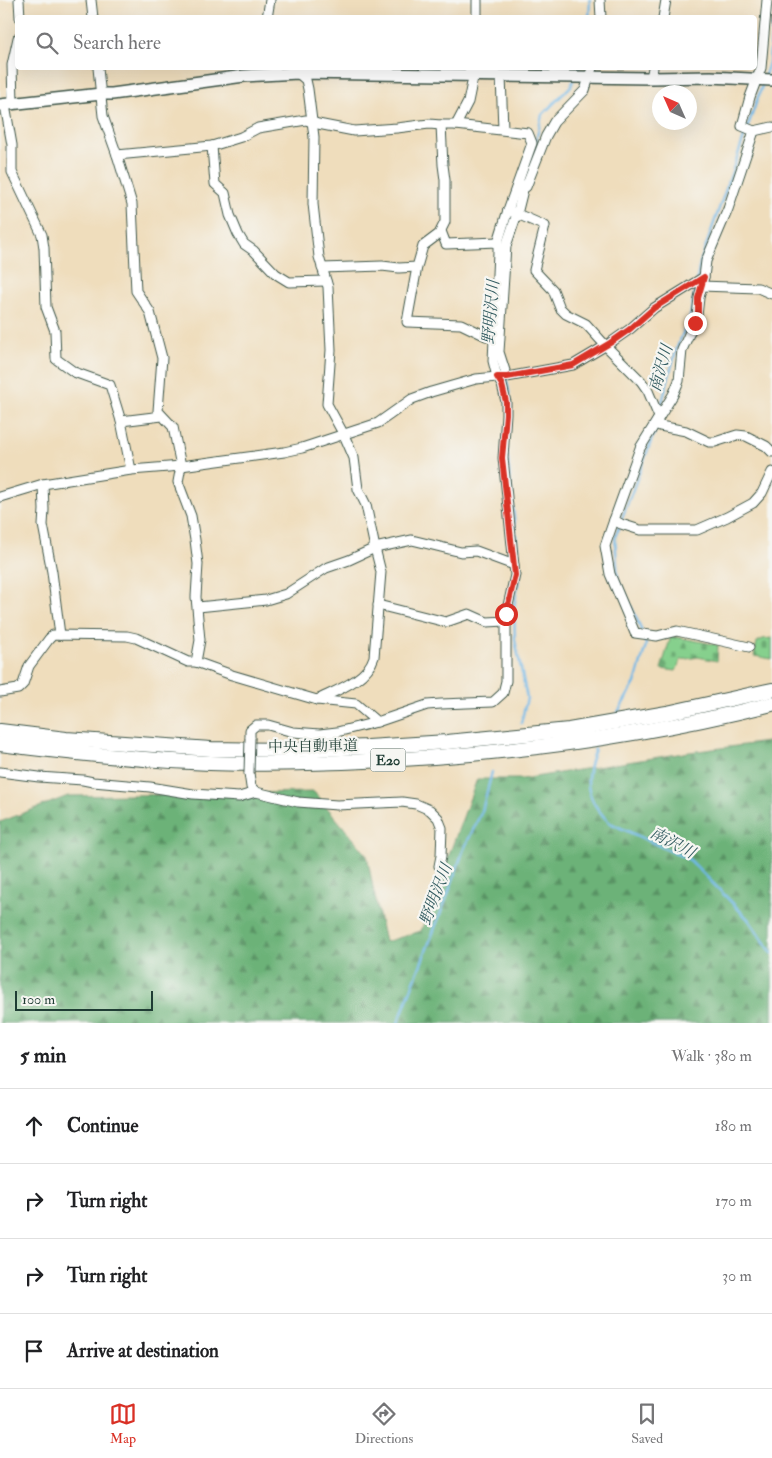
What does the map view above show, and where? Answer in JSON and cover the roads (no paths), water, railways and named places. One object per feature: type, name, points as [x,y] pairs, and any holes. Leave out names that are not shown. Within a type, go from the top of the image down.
[{"type":"highway","name":"中央自動車道","points":[[0,731],[66,739],[211,749],[291,750],[368,747],[447,742],[570,730],[667,713],[772,690]]},
{"type":"highway","name":"中央自動車道","points":[[0,744],[117,757],[210,763],[291,763],[428,758],[502,751],[624,735],[772,704]]},
{"type":"main road","points":[[6,105],[112,94],[298,70],[474,72],[502,76],[567,77],[588,74],[652,73],[711,78],[772,80]]},
{"type":"street","points":[[19,0],[20,15]]},
{"type":"street","points":[[91,0],[93,15]]},
{"type":"street","points":[[268,15],[270,0]]},
{"type":"street","points":[[477,0],[477,15]]},
{"type":"street","points":[[600,0],[601,15]]},
{"type":"street","points":[[664,15],[666,0]]},
{"type":"street","points":[[767,0],[761,68],[742,126],[754,131],[772,127]]},
{"type":"street","points":[[15,52],[6,105],[12,145],[12,172],[42,236],[46,307],[55,331],[56,359],[74,372],[110,385],[121,421],[131,470]]},
{"type":"street","points":[[98,70],[103,116],[132,204],[136,291],[150,312],[162,358],[158,411],[173,428],[181,466],[178,482],[191,516],[195,540],[198,564],[196,597],[200,640],[196,662]]},
{"type":"street","points":[[298,70],[306,80],[314,137],[314,204],[319,257],[328,287],[331,350],[327,404],[354,458],[358,489],[366,505],[381,572],[374,657],[371,666],[349,684],[317,700]]},
{"type":"street","points":[[456,125],[468,102],[474,72]]},
{"type":"street","points":[[521,184],[526,187],[546,136],[554,122],[585,90],[588,74]]},
{"type":"street","points":[[502,76],[503,129]]},
{"type":"street","points":[[117,154],[212,146],[241,137],[258,128],[306,120],[312,123],[354,131],[429,124],[503,129],[528,133],[532,143],[521,184],[517,214],[506,246],[499,352],[502,385],[506,402],[502,458],[515,575],[506,614],[506,681],[503,693],[492,702],[427,705],[377,722],[337,732],[320,734],[293,732],[268,725],[256,725],[250,730],[249,773],[252,787],[256,792]]},
{"type":"street","points":[[441,125],[445,180],[445,222],[439,234],[423,246],[417,267],[407,322],[461,324],[486,336],[493,337]]},
{"type":"street","points":[[749,647],[677,631],[657,636],[635,633],[610,574],[605,546],[640,448],[673,395],[679,381],[682,350],[698,316],[698,298],[706,261],[728,209],[754,131]]},
{"type":"street","points":[[212,146],[215,184],[225,193],[230,215],[244,244],[254,251],[276,274],[289,282],[326,281]]},
{"type":"street","points":[[502,377],[493,361],[498,242],[508,210],[521,184]]},
{"type":"street","points":[[508,210],[544,226],[534,270],[553,290],[560,308],[566,314],[586,324],[641,381],[648,391],[660,426],[686,430],[709,442],[737,435],[746,436],[770,446]]},
{"type":"street","points":[[441,231],[446,244],[498,242]]},
{"type":"street","points":[[322,268],[417,267]]},
{"type":"street","points":[[0,497],[43,484],[131,470],[181,466],[302,448],[378,423],[412,399],[455,384],[476,379],[502,377],[573,365],[630,329],[654,308],[702,282],[758,288],[772,294]]},
{"type":"street","points":[[121,421],[162,416]]},
{"type":"street","points":[[614,520],[640,530],[696,530],[727,517],[753,503],[762,494],[772,472]]},
{"type":"street","points":[[43,484],[44,510],[42,525],[52,572],[60,635]]},
{"type":"street","points":[[198,607],[266,600],[286,594],[326,568],[375,548],[412,540],[461,552],[476,552],[514,565]]},
{"type":"street","points":[[378,605],[446,622],[469,614],[487,622],[506,621]]},
{"type":"street","points":[[0,692],[18,689],[23,684],[29,666],[53,636],[127,636],[136,638],[188,662],[196,662],[232,676],[317,700],[356,704],[377,722]]},
{"type":"street","points":[[0,772],[150,787],[193,794],[239,797],[256,792],[298,802],[337,805],[402,802],[416,804],[430,810],[438,818],[442,828],[439,866]]},
{"type":"waterway","name":"野明沢川","points":[[589,15],[590,0]]},
{"type":"waterway","name":"南沢川","points":[[765,75],[769,63],[772,25]]},
{"type":"waterway","name":"野明沢川","points":[[577,74],[578,70]]},
{"type":"waterway","name":"野明沢川","points":[[535,145],[542,115],[571,86],[573,81]]},
{"type":"waterway","name":"南沢川","points":[[697,279],[700,263],[763,83]]},
{"type":"waterway","name":"南沢川","points":[[661,406],[677,347],[690,317],[696,284]]},
{"type":"waterway","name":"野明沢川","points":[[506,378],[510,404],[509,430]]},
{"type":"waterway","name":"南沢川","points":[[621,521],[655,431]]},
{"type":"waterway","name":"野明沢川","points":[[507,450],[520,574],[514,606],[515,640],[527,698],[521,723]]},
{"type":"waterway","name":"南沢川","points":[[619,527],[615,537],[618,579],[642,632]]},
{"type":"waterway","name":"南沢川","points":[[618,712],[635,683],[646,645],[644,638]]},
{"type":"waterway","name":"南沢川","points":[[595,749],[588,780],[591,797],[595,806],[610,823],[690,860],[748,919],[772,953]]},
{"type":"waterway","name":"野明沢川","points":[[398,1023],[463,851],[482,811],[492,772]]}]
